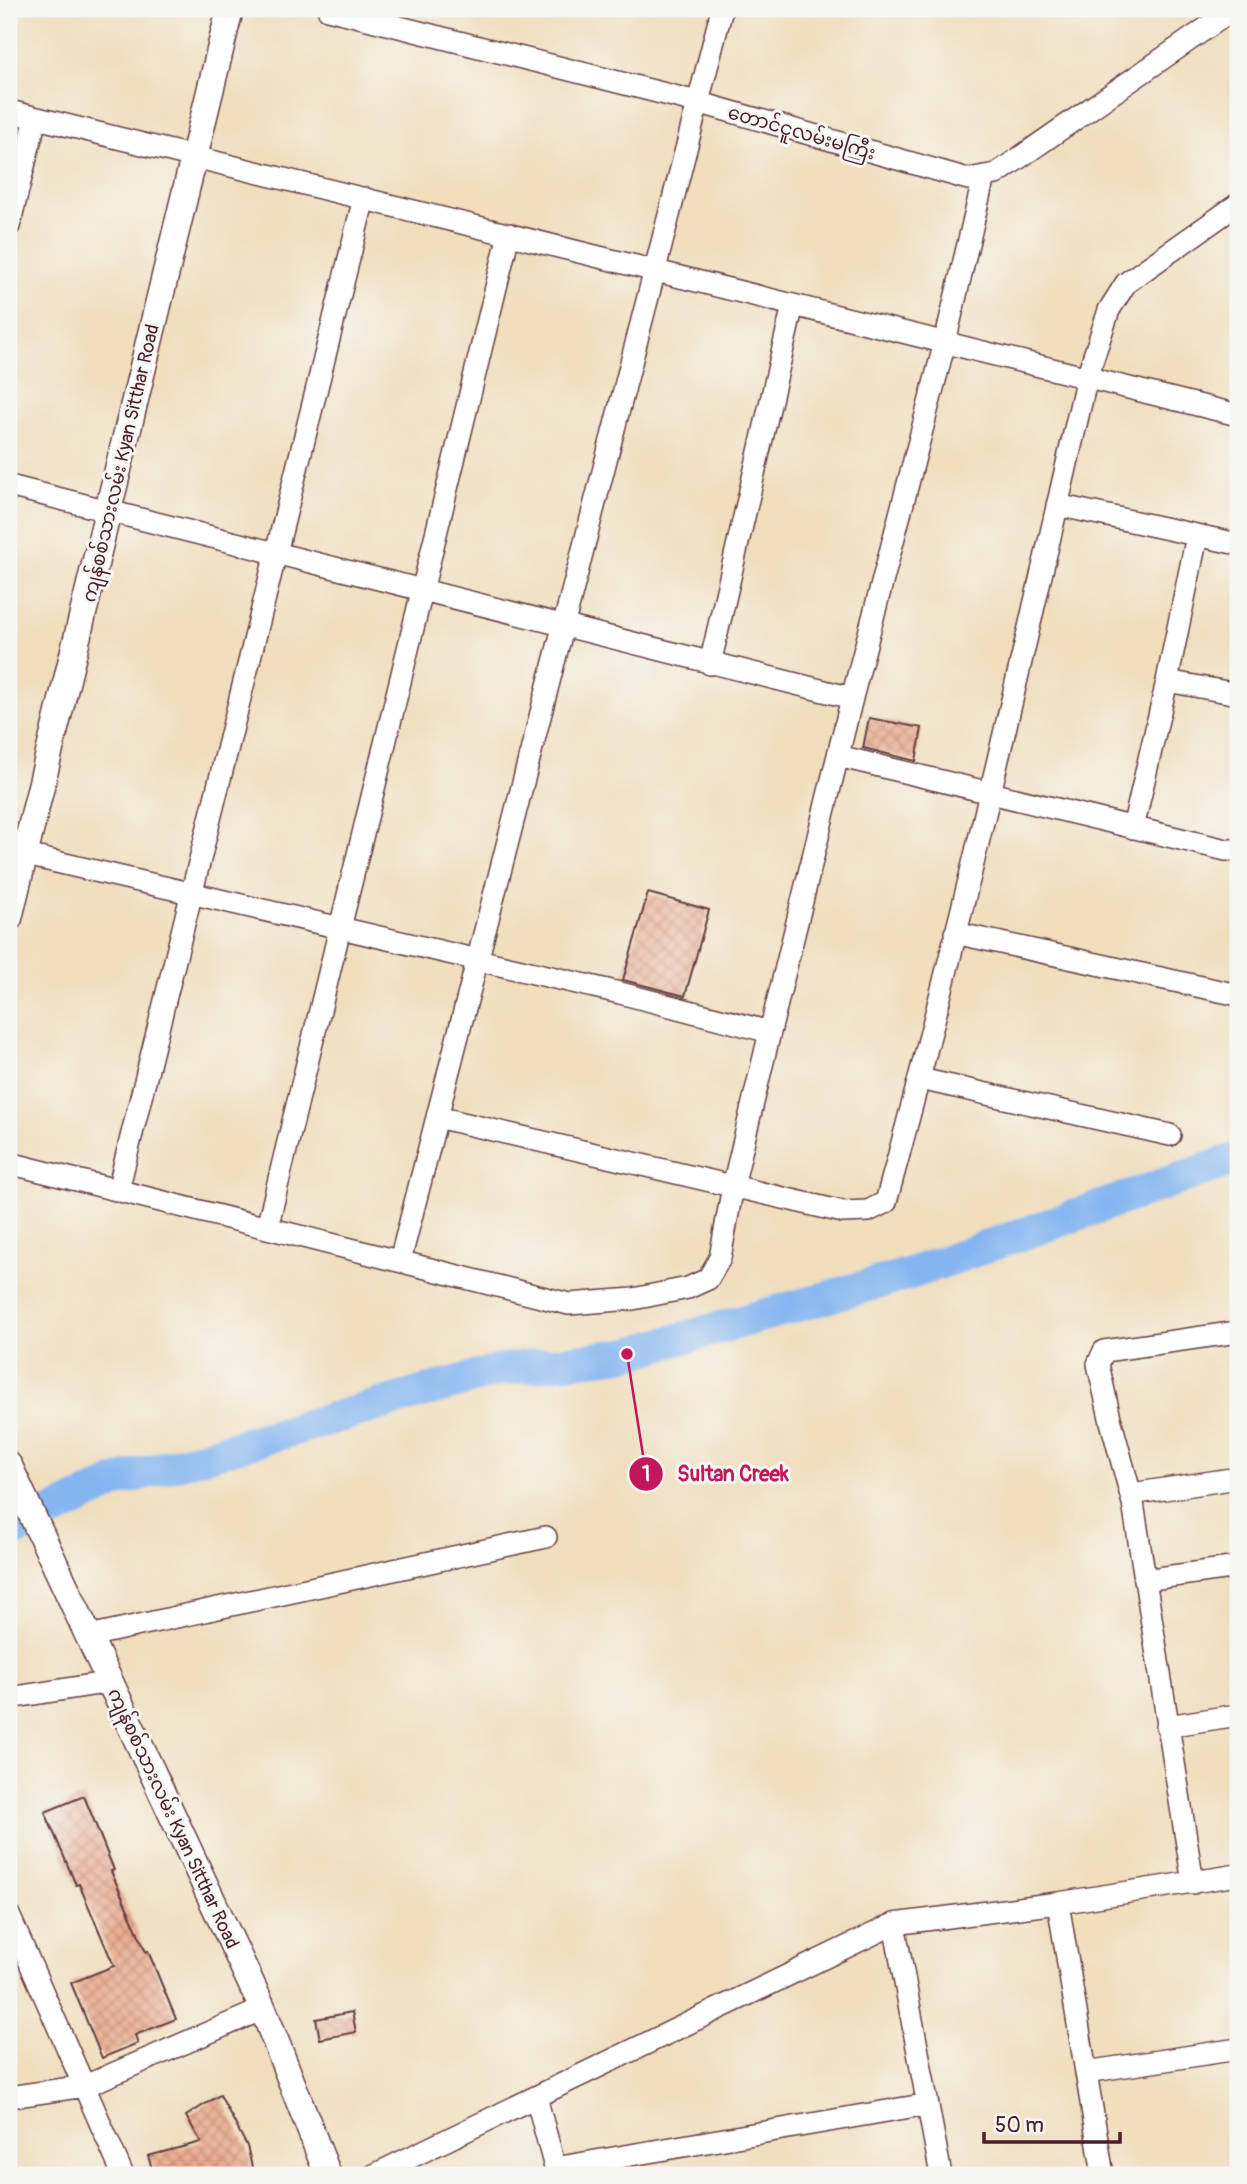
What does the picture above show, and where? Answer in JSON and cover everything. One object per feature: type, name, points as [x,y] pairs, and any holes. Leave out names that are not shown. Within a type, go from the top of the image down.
[{"type":"main road","name":"ကျန်စစ်သားလမ်း Kyan Sitthar Road","points":[[9,918],[17,853],[108,511],[230,9]]},
{"type":"main road","name":"ကျန်စစ်သားလမ်း Kyan Sitthar Road","points":[[9,1466],[263,2009],[328,2175]]},
{"type":"street","name":"တောင်ငူလမ်းမကြီး","points":[[328,9],[697,102],[968,179],[996,174],[1234,9]]},
{"type":"street","points":[[400,1261],[722,9]]},
{"type":"street","points":[[9,111],[1237,412]]},
{"type":"street","points":[[9,226],[36,118]]},
{"type":"street","points":[[9,1163],[569,1304],[633,1299],[688,1288],[708,1279],[720,1258],[733,1186],[770,1031],[852,698],[945,342],[984,176]]},
{"type":"street","points":[[118,1190],[364,198]]},
{"type":"street","points":[[438,1117],[842,1212],[868,1211],[886,1202],[920,1079],[990,794],[1087,377],[1109,310],[1126,283],[1238,204]]},
{"type":"street","points":[[267,1228],[509,234]]},
{"type":"street","points":[[710,664],[793,305]]},
{"type":"street","points":[[9,486],[852,698]]},
{"type":"street","points":[[1057,505],[1238,544]]},
{"type":"street","points":[[1133,828],[1197,536]]},
{"type":"street","points":[[1167,681],[1238,694]]},
{"type":"street","points":[[838,756],[1226,850],[1238,850]]},
{"type":"street","points":[[17,853],[477,962],[620,993],[770,1031]]},
{"type":"street","points":[[955,933],[1238,995]]},
{"type":"street","points":[[920,1079],[1170,1135]]},
{"type":"street","points":[[1193,1882],[1131,1494],[1098,1364],[1104,1351],[1238,1332]]},
{"type":"street","points":[[1131,1494],[1238,1478]]},
{"type":"street","points":[[89,1636],[546,1537]]},
{"type":"street","points":[[1144,1580],[1238,1567]]},
{"type":"street","points":[[9,1698],[111,1682]]},
{"type":"street","points":[[1167,1726],[1238,1715]]},
{"type":"street","points":[[374,2175],[894,1924],[1058,1903],[1238,1875]]},
{"type":"street","points":[[1058,1903],[1103,2175]]},
{"type":"street","points":[[9,1915],[123,2175]]},
{"type":"street","points":[[894,1924],[942,2175]]},
{"type":"street","points":[[9,2098],[85,2086],[263,2009]]},
{"type":"street","points":[[1086,2072],[1238,2049]]},
{"type":"street","points":[[536,2097],[556,2172],[928,2104]]},
{"type":"building","points":[[869,718],[922,728],[916,761],[863,748]]},
{"type":"building","points":[[648,893],[709,910],[685,996],[623,980]]},
{"type":"building","points":[[84,1796],[114,1870],[111,1871],[176,2019],[135,2035],[138,2043],[102,2058],[71,1983],[114,1966],[45,1812]]},
{"type":"building","points":[[352,2012],[356,2032],[320,2039],[316,2019]]},
{"type":"building","points":[[220,2095],[247,2146],[254,2175],[154,2175],[148,2156],[201,2142],[186,2116]]},
{"type":"waterway","points":[[9,1534],[117,1481],[499,1370],[627,1354],[909,1274],[1238,1158]]},
{"type":"place","name":"Sultan Creek","points":[[627,1354]]}]
